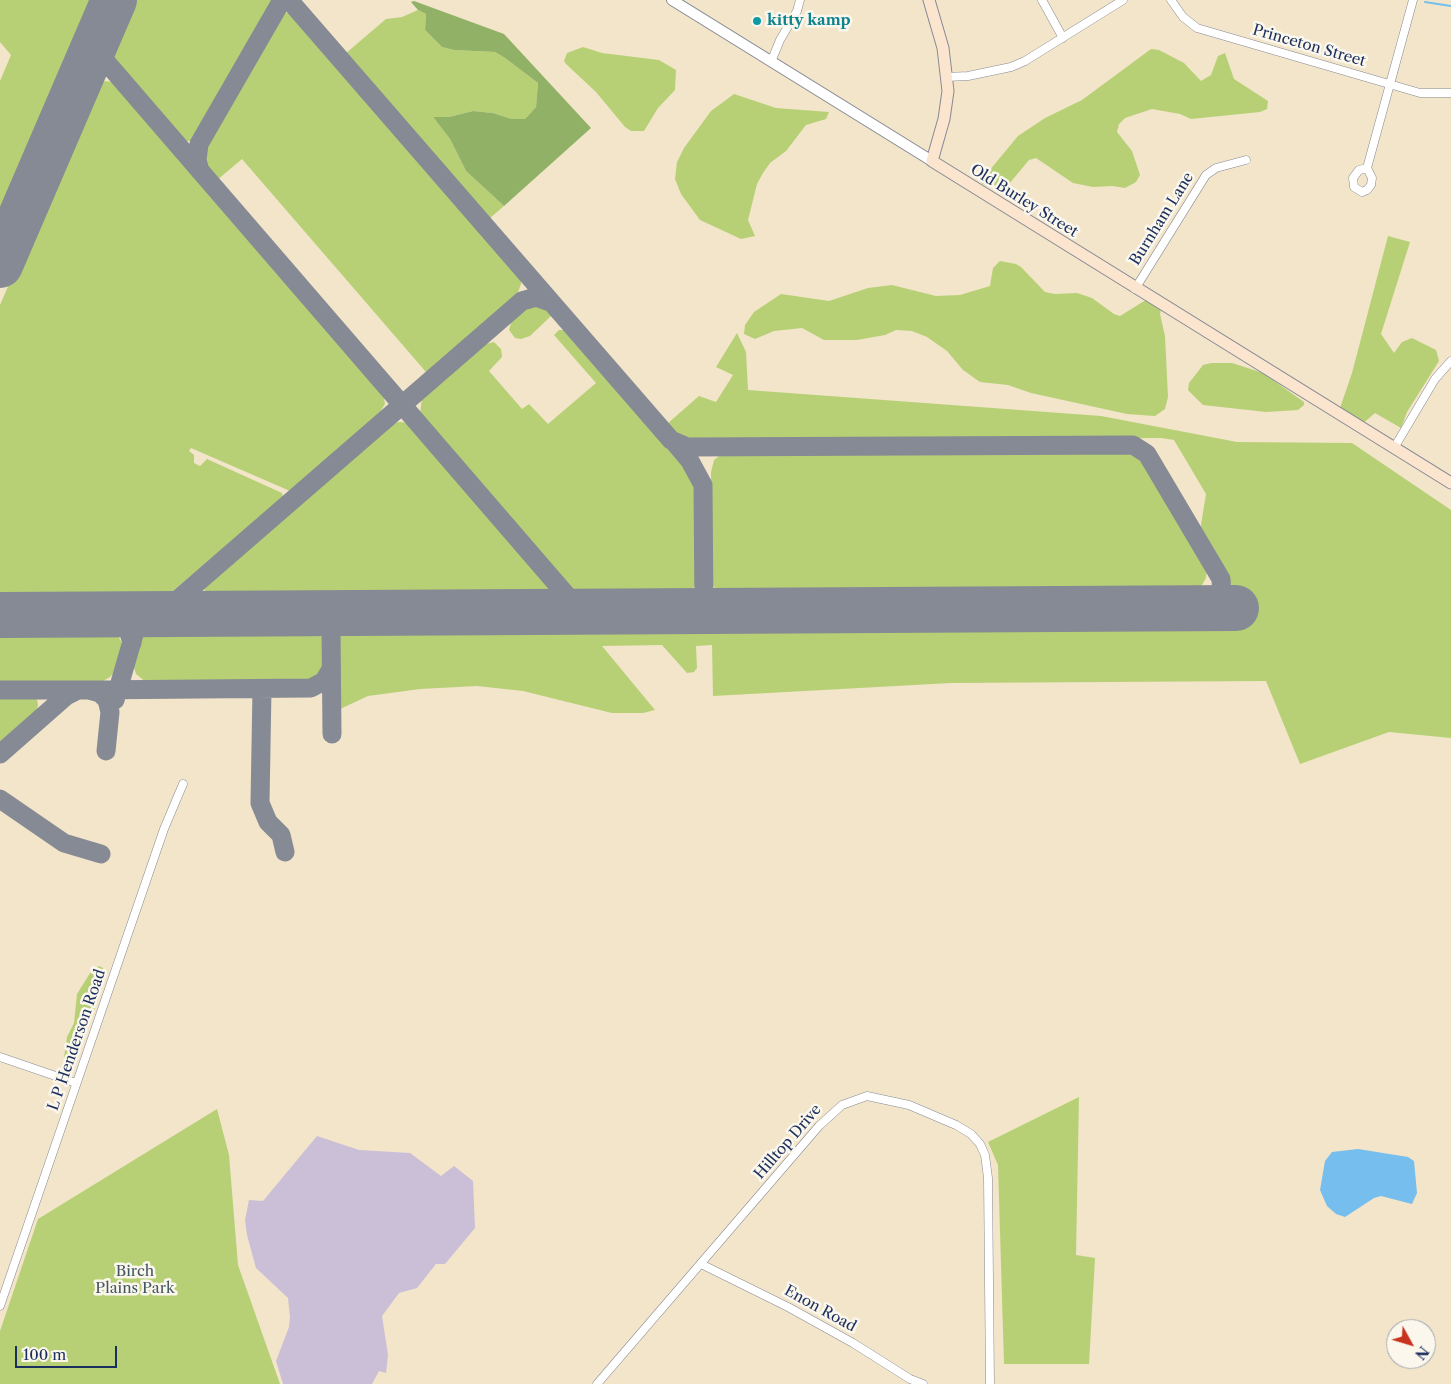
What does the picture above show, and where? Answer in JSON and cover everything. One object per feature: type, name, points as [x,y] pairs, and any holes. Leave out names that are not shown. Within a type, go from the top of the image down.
[{"type":"main road","points":[[929,0],[943,48],[948,91],[944,119],[932,161]]},
{"type":"main road","name":"Old Burley Street","points":[[932,161],[1135,289],[1451,483]]},
{"type":"street","name":"Old Burley Street","points":[[672,0],[932,161]]},
{"type":"street","points":[[771,62],[780,40],[798,11],[800,0]]},
{"type":"street","points":[[1042,0],[1063,38]]},
{"type":"street","points":[[946,77],[968,76],[1011,67],[1025,61],[1124,0]]},
{"type":"street","name":"Princeton Street","points":[[1171,0],[1183,17],[1197,28],[1420,93],[1451,93]]},
{"type":"street","points":[[1367,168],[1388,84],[1413,0]]},
{"type":"street","name":"Burnham Lane","points":[[1135,289],[1206,175],[1216,168],[1246,160]]},
{"type":"street","points":[[1394,448],[1435,379],[1451,361]]},
{"type":"street","name":"L P Henderson Road","points":[[0,1306],[164,828],[183,784]]},
{"type":"street","points":[[0,1057],[76,1083]]},
{"type":"street","name":"Hilltop Drive","points":[[597,1384],[819,1126],[842,1105],[867,1096],[910,1105],[956,1125],[971,1134],[980,1144],[985,1155],[988,1188],[990,1384]]},
{"type":"street","name":"Enon Road","points":[[701,1264],[788,1307],[853,1343],[910,1379],[922,1384]]},
{"type":"shaded area","points":[[317,1136],[359,1150],[410,1153],[441,1176],[454,1166],[473,1181],[475,1228],[445,1264],[436,1264],[417,1288],[399,1293],[382,1316],[388,1355],[386,1373],[379,1371],[372,1384],[283,1384],[276,1361],[289,1327],[288,1298],[256,1268],[247,1235],[245,1220],[249,1200],[263,1201]]},
{"type":"green space","points":[[0,0],[96,0],[0,224],[0,81],[11,55],[0,42]]},
{"type":"green space","points":[[131,0],[274,0],[196,137],[191,141],[183,141],[118,66],[111,55],[110,49]]},
{"type":"green space","points":[[414,1],[504,34],[591,128],[504,206],[466,171],[450,139],[433,117],[449,117],[473,111],[493,113],[512,119],[525,119],[536,107],[538,83],[495,52],[454,50],[442,47],[425,30],[426,14],[418,10],[411,2]]},
{"type":"green space","points":[[418,10],[426,14],[425,30],[442,47],[454,50],[495,52],[538,83],[536,107],[525,119],[512,119],[493,113],[473,111],[449,117],[433,117],[450,139],[466,171],[504,206],[489,219],[345,54],[386,19],[402,17]]},
{"type":"green space","points":[[285,12],[294,15],[521,277],[521,284],[517,295],[428,372],[426,372],[242,159],[216,181],[203,166],[202,152],[206,143],[279,17]]},
{"type":"green space","points":[[583,47],[602,53],[659,60],[676,70],[675,90],[658,108],[644,131],[631,131],[625,127],[596,92],[566,64],[564,61],[567,53]]},
{"type":"green space","points":[[1151,49],[1159,50],[1184,63],[1201,81],[1211,75],[1218,56],[1225,53],[1234,79],[1268,101],[1267,109],[1260,112],[1191,119],[1180,114],[1152,109],[1125,118],[1119,124],[1117,132],[1132,151],[1140,175],[1136,182],[1125,188],[1113,186],[1093,187],[1073,183],[1036,158],[1029,160],[1009,184],[989,187],[981,183],[1018,136],[1045,118],[1082,100]]},
{"type":"green space","points":[[103,81],[114,82],[122,89],[382,389],[385,404],[378,415],[290,491],[191,448],[189,451],[194,455],[194,463],[200,466],[207,459],[282,493],[283,497],[167,596],[157,599],[0,600],[0,305],[92,91],[96,85]]},
{"type":"green space","points":[[734,94],[776,108],[829,112],[826,119],[806,125],[786,151],[770,163],[763,173],[757,184],[748,220],[755,236],[741,239],[700,220],[681,194],[675,179],[677,162],[684,148],[711,111]]},
{"type":"green space","points":[[1388,236],[1410,242],[1381,334],[1394,353],[1402,342],[1412,338],[1436,350],[1439,361],[1407,412],[1401,428],[1375,413],[1361,425],[1339,411],[1352,373]]},
{"type":"green space","points":[[1000,261],[1016,264],[1021,267],[1045,292],[1055,294],[1077,293],[1092,298],[1114,314],[1120,316],[1149,298],[1162,305],[1160,314],[1165,336],[1168,397],[1165,409],[1155,416],[1127,414],[1031,393],[1008,385],[980,382],[963,370],[947,351],[927,337],[912,331],[896,330],[885,335],[857,340],[824,340],[802,328],[774,331],[755,339],[744,334],[745,325],[754,312],[781,294],[829,301],[868,288],[892,285],[936,296],[960,295],[990,286],[993,268]]},
{"type":"green space","points":[[534,304],[547,307],[551,316],[530,336],[521,339],[515,338],[509,330],[511,323],[525,308]]},
{"type":"green space","points":[[559,330],[567,330],[691,476],[697,495],[696,582],[692,591],[685,595],[582,596],[576,594],[420,414],[422,398],[482,345],[494,342],[501,349],[502,357],[489,371],[522,409],[529,404],[548,424],[596,383],[554,335]]},
{"type":"green space","points":[[737,333],[746,352],[748,390],[1101,416],[1237,442],[1352,443],[1451,510],[1451,738],[1389,732],[1300,764],[1266,681],[951,683],[713,696],[712,645],[696,646],[697,668],[694,672],[687,673],[662,645],[602,646],[655,710],[643,713],[612,713],[523,691],[477,686],[420,689],[368,696],[338,710],[337,642],[342,634],[353,629],[1237,622],[1235,591],[1200,531],[1206,494],[1174,440],[1161,438],[687,441],[667,424],[699,396],[716,402],[733,375],[716,367]]},
{"type":"green space","points":[[1232,363],[1263,373],[1304,402],[1304,405],[1298,410],[1266,412],[1203,405],[1188,390],[1189,383],[1203,365]]},
{"type":"green space","points":[[392,423],[410,423],[415,427],[551,585],[551,593],[546,596],[211,598],[207,595],[204,588],[207,584]]},
{"type":"green space","points":[[1131,450],[1140,456],[1207,569],[1206,578],[1199,590],[1194,592],[723,595],[712,584],[711,472],[714,460],[723,453]]},
{"type":"green space","points":[[309,629],[324,638],[325,661],[318,676],[305,682],[147,683],[136,674],[133,664],[137,642],[144,633],[151,630]]},
{"type":"green space","points":[[107,630],[117,634],[124,647],[116,670],[110,677],[98,684],[0,685],[0,631]]},
{"type":"green space","points":[[0,696],[31,696],[37,699],[38,705],[37,710],[0,742]]},
{"type":"green space","points":[[99,966],[103,968],[103,972],[95,1008],[85,1030],[78,1054],[71,1063],[67,1064],[64,1057],[67,1037],[74,1023],[77,994],[92,970]]},
{"type":"green space","points":[[1079,1097],[1076,1255],[1095,1258],[1089,1364],[1004,1364],[998,1165],[988,1142]]},
{"type":"green space","name":"Birch Plains Park","points":[[217,1109],[229,1155],[238,1265],[280,1384],[0,1384],[0,1331],[38,1219]]},
{"type":"water","points":[[1358,1149],[1408,1157],[1414,1161],[1417,1193],[1412,1204],[1381,1196],[1374,1198],[1345,1217],[1336,1214],[1327,1206],[1320,1190],[1325,1161],[1332,1152]]},
{"type":"waterway","points":[[1425,2],[1451,6]]},
{"type":"taxiway","points":[[200,171],[197,160],[199,144],[282,0]]},
{"type":"taxiway","points":[[289,0],[671,440],[687,447],[1133,445],[1147,454],[1221,579],[1222,594],[1207,607]]},
{"type":"taxiway","points":[[97,41],[101,56],[581,612]]},
{"type":"taxiway","points":[[84,71],[97,62],[108,64]]},
{"type":"taxiway","points":[[152,614],[168,608],[522,301],[536,297],[550,302]]},
{"type":"taxiway","points":[[674,442],[690,461],[703,485],[704,611]]},
{"type":"taxiway","points":[[191,588],[188,600],[192,609],[204,614]]},
{"type":"taxiway","points":[[317,613],[327,619],[331,629]]},
{"type":"taxiway","points":[[332,734],[331,629],[334,621],[344,613]]},
{"type":"taxiway","points":[[115,700],[135,631],[141,622],[156,614]]},
{"type":"taxiway","points":[[111,615],[127,626],[132,643]]},
{"type":"taxiway","points":[[89,690],[311,688],[324,681],[331,669]]},
{"type":"taxiway","points":[[262,689],[260,803],[268,822],[281,835],[285,852]]},
{"type":"taxiway","points":[[0,690],[89,690],[100,693],[107,700],[110,712],[106,751]]},
{"type":"taxiway","points":[[0,754],[66,696],[78,690]]},
{"type":"taxiway","points":[[0,799],[64,843],[101,854]]},
{"type":"runway","points":[[0,265],[114,0]]},
{"type":"runway","points":[[0,615],[1236,608]]},
{"type":"place","name":"kitty kamp","points":[[757,21]]}]
